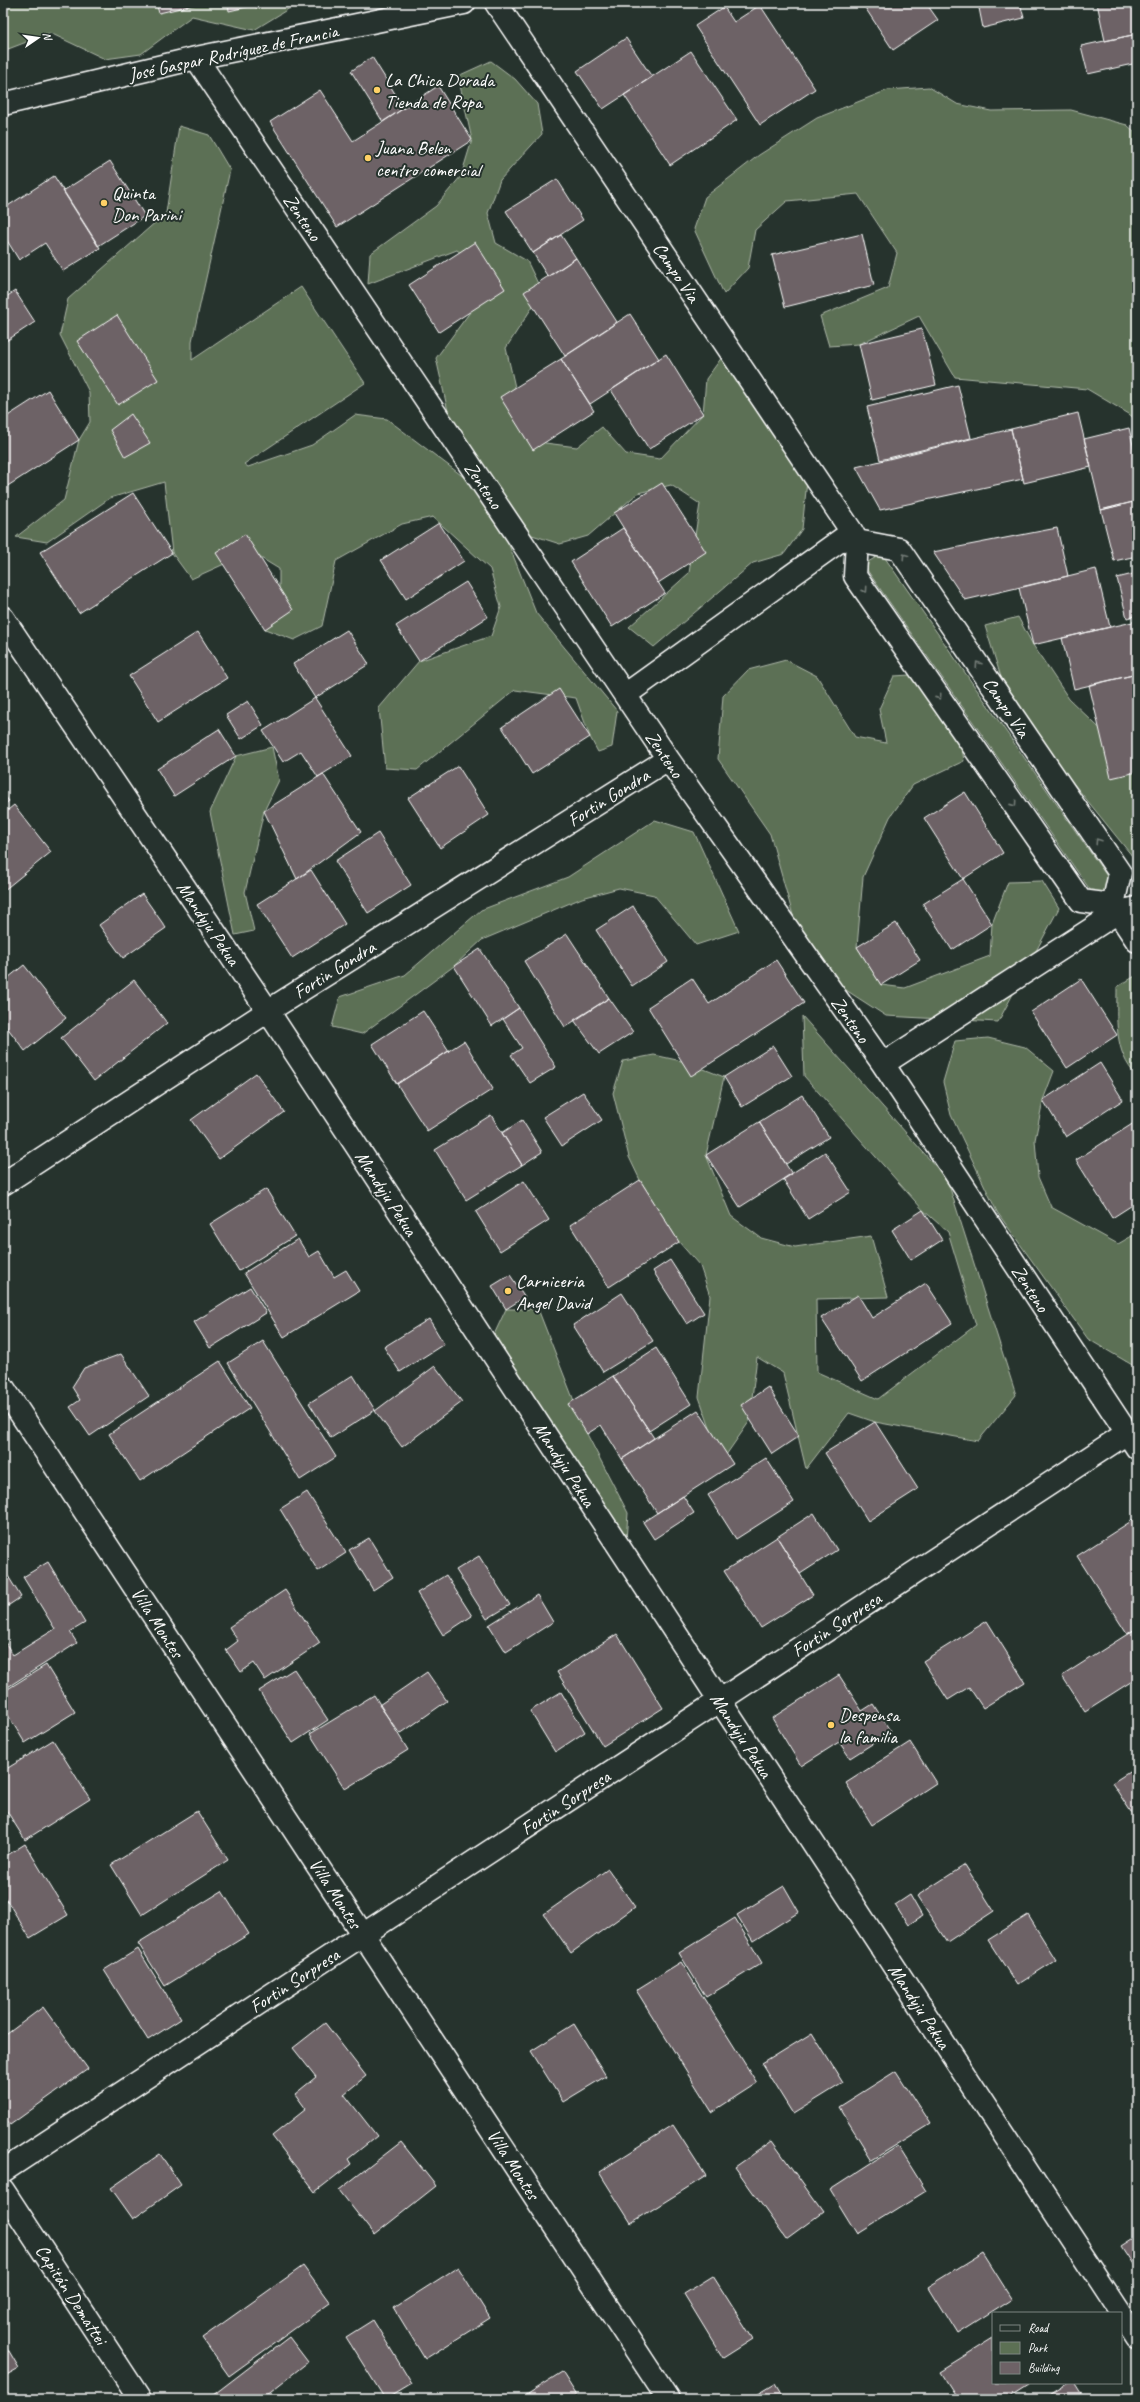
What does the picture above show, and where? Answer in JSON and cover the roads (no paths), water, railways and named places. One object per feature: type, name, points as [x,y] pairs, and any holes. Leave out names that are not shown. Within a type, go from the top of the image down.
[{"type":"street","name":"José Gaspar Rodríguez de Francia","points":[[3,104],[196,58],[464,3]]},
{"type":"street","name":"Campo Via","points":[[496,3],[855,537],[899,549],[1120,873],[1123,909]]},
{"type":"street","name":"Zenteno","points":[[196,58],[668,759],[883,1064],[1132,1440]]},
{"type":"street","points":[[625,695],[855,537]]},
{"type":"street","points":[[855,537],[855,576],[1081,901],[1123,909]]},
{"type":"street","name":"Mandyju Pekua","points":[[3,618],[268,1011],[1120,2312]]},
{"type":"street","name":"Fortin Gondra","points":[[3,1184],[268,1011],[668,759]]},
{"type":"street","points":[[1123,909],[1137,941]]},
{"type":"street","points":[[883,1064],[1123,909]]},
{"type":"street","name":"Villa Montes","points":[[3,1387],[668,2399]]},
{"type":"street","name":"Fortin Sorpresa","points":[[3,2171],[719,1700],[1132,1440]]},
{"type":"street","name":"Capitán Demattei","points":[[3,2190],[140,2399]]},
{"type":"street","name":"Mandyju Pekua","points":[[1122,2315],[1137,2338]]},
{"type":"place","name":"La Chica Dorada Tienda de Ropa","points":[[377,90]]},
{"type":"place","name":"Juana Belen centro comercial","points":[[368,158]]},
{"type":"place","name":"Quinta Don Parini","points":[[104,203]]},
{"type":"place","name":"Carniceria Angel David","points":[[508,1291]]},
{"type":"place","name":"Despensa la familia","points":[[831,1725]]}]
